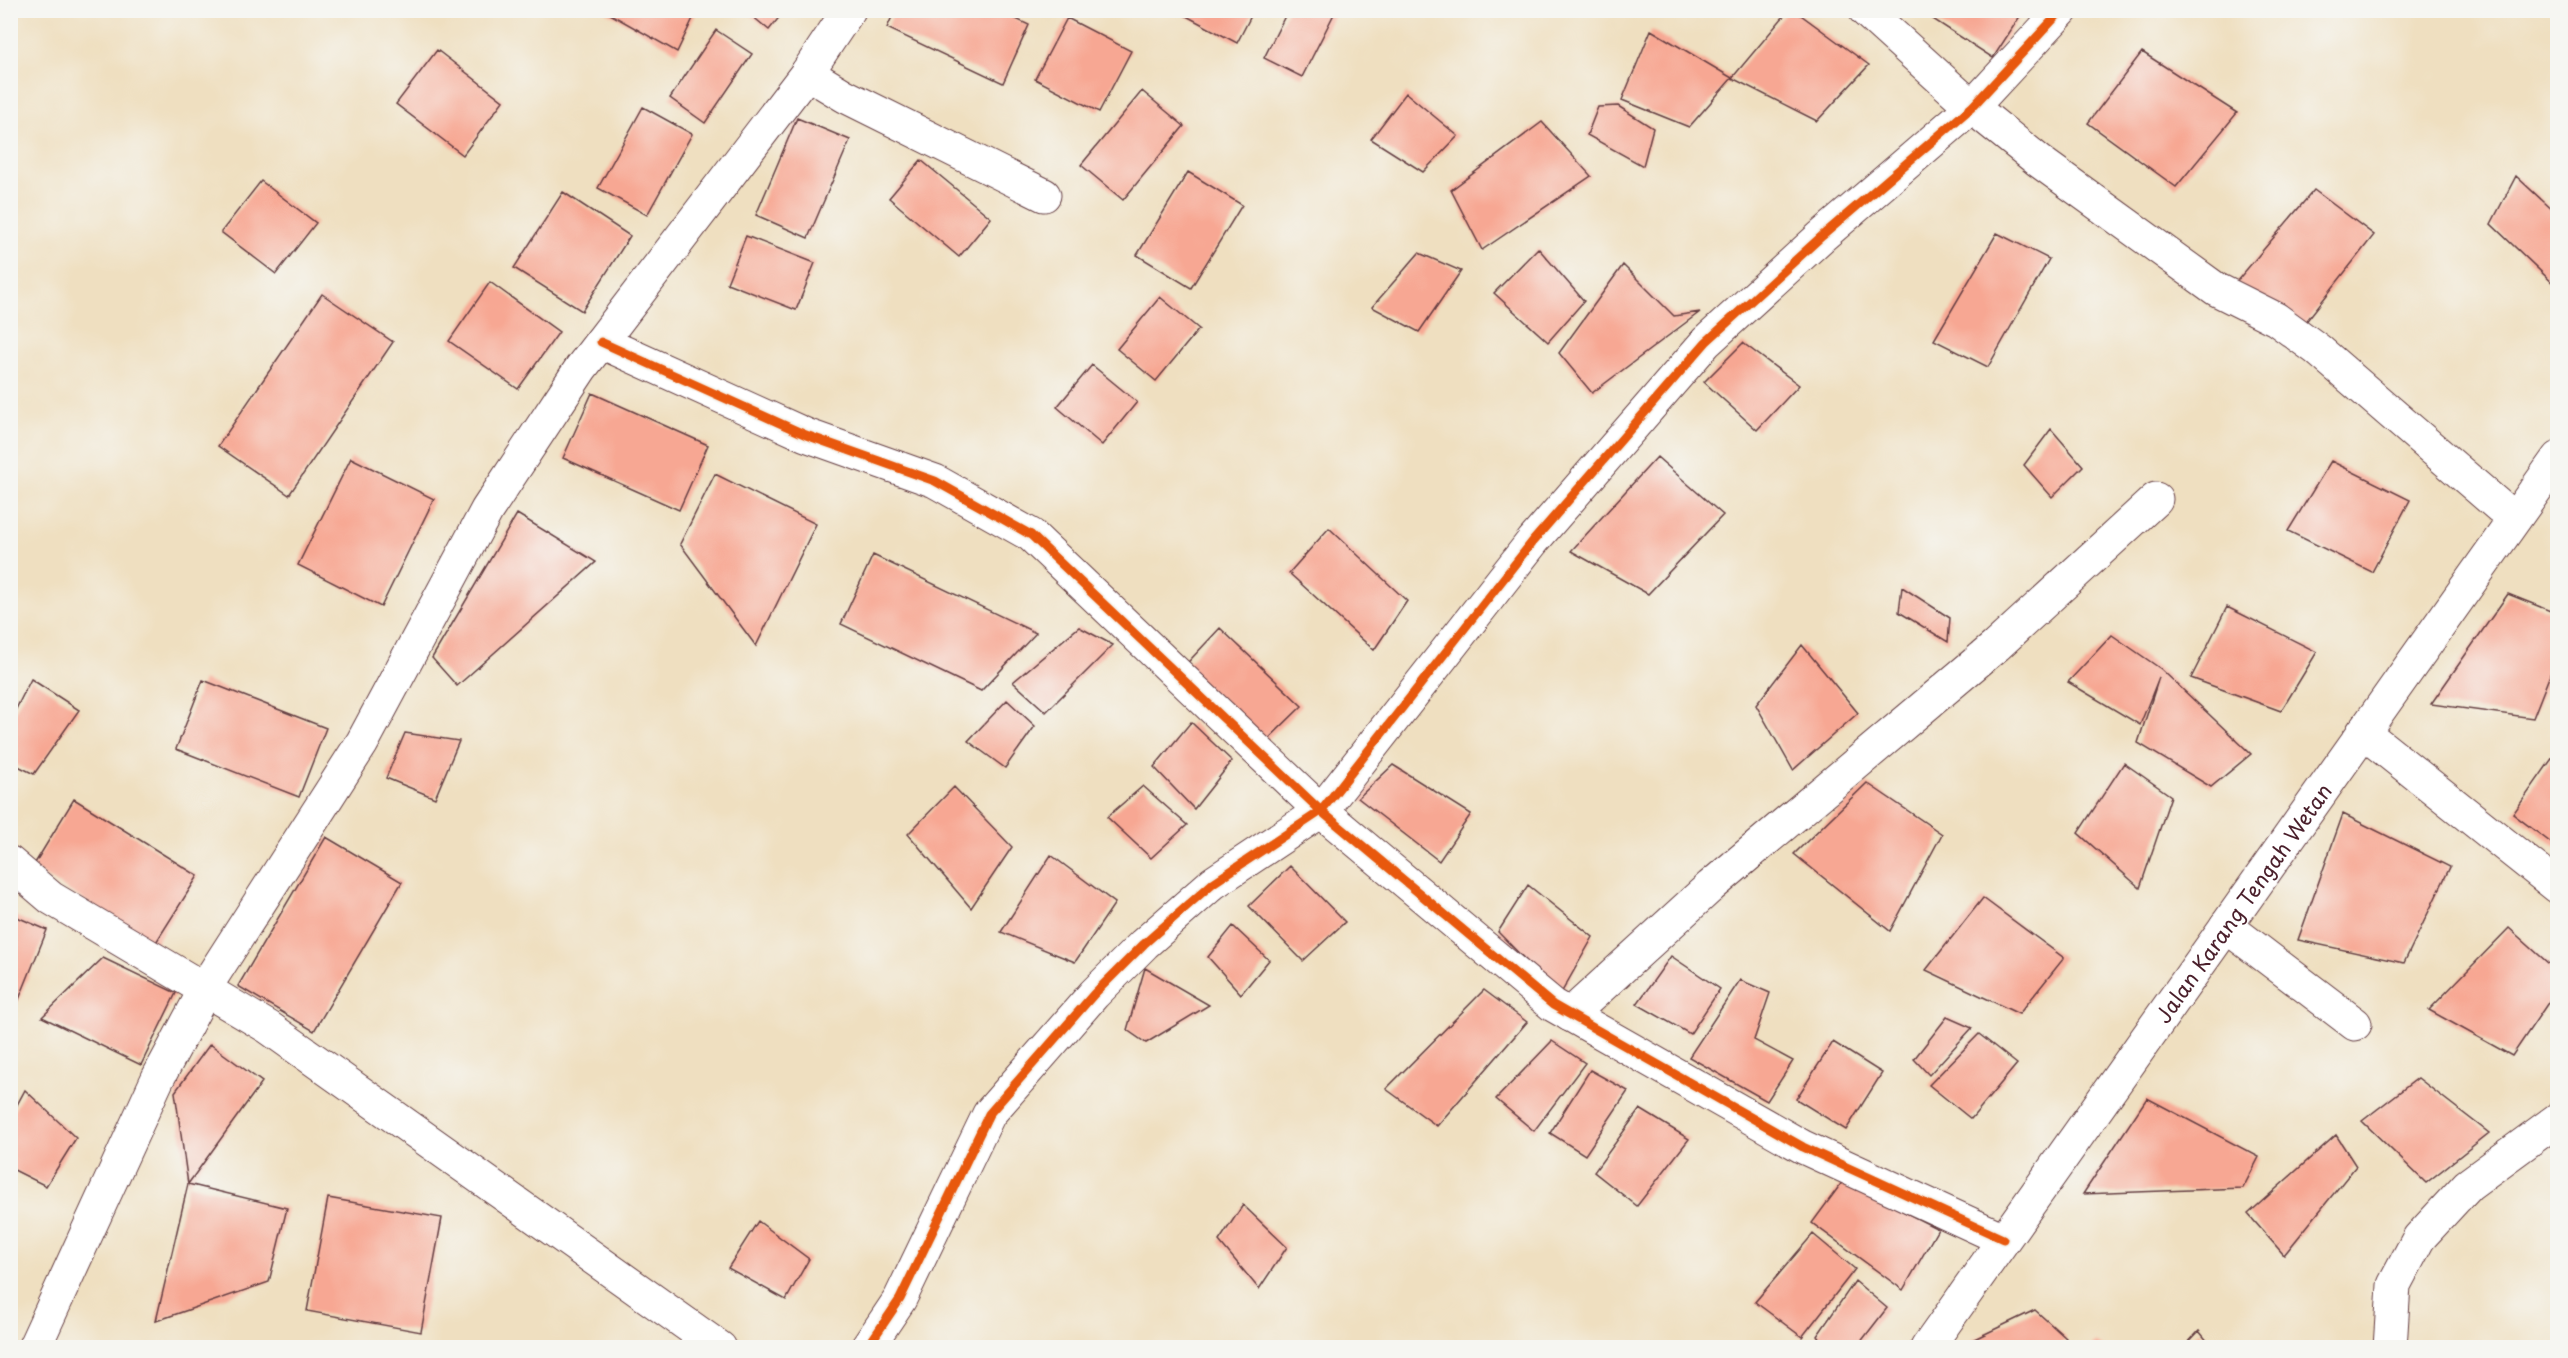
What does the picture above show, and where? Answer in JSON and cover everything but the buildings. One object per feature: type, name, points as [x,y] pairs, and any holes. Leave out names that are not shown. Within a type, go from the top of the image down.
[{"type":"street","points":[[34,1347],[158,1078],[206,990],[362,743],[487,510],[581,368],[807,73],[849,10]]},
{"type":"street","points":[[1865,10],[1972,107],[2039,160],[2216,289],[2276,319],[2317,349],[2514,519]]},
{"type":"street","points":[[867,1347],[900,1299],[989,1114],[1094,994],[1144,944],[1213,883],[1321,811],[1533,541],[1706,342],[1822,236],[1972,107],[2062,10]]},
{"type":"street","points":[[807,73],[845,96],[1044,195]]},
{"type":"street","points":[[601,342],[806,435],[935,481],[1031,535],[1321,811],[1553,1005],[1803,1147],[2004,1239]]},
{"type":"street","name":"Jalan Karang Tengah Wetan","points":[[1927,1347],[2558,458]]},
{"type":"street","points":[[1570,1015],[1711,886],[1996,646],[2156,499]]},
{"type":"street","points":[[2363,732],[2558,887]]},
{"type":"street","points":[[10,863],[51,898],[278,1034],[720,1347]]},
{"type":"street","points":[[2226,926],[2355,1024]]},
{"type":"street","points":[[2390,1347],[2394,1284],[2420,1238],[2468,1185],[2558,1119]]},
{"type":"cycle path","points":[[867,1348],[900,1299],[989,1114],[1094,994],[1144,944],[1213,883],[1321,811],[1533,541],[1706,342],[1822,236],[1972,107],[2062,10]]},
{"type":"cycle path","points":[[601,342],[806,435],[935,481],[1031,535],[1321,811],[1553,1005],[1803,1147],[2003,1239]]}]
